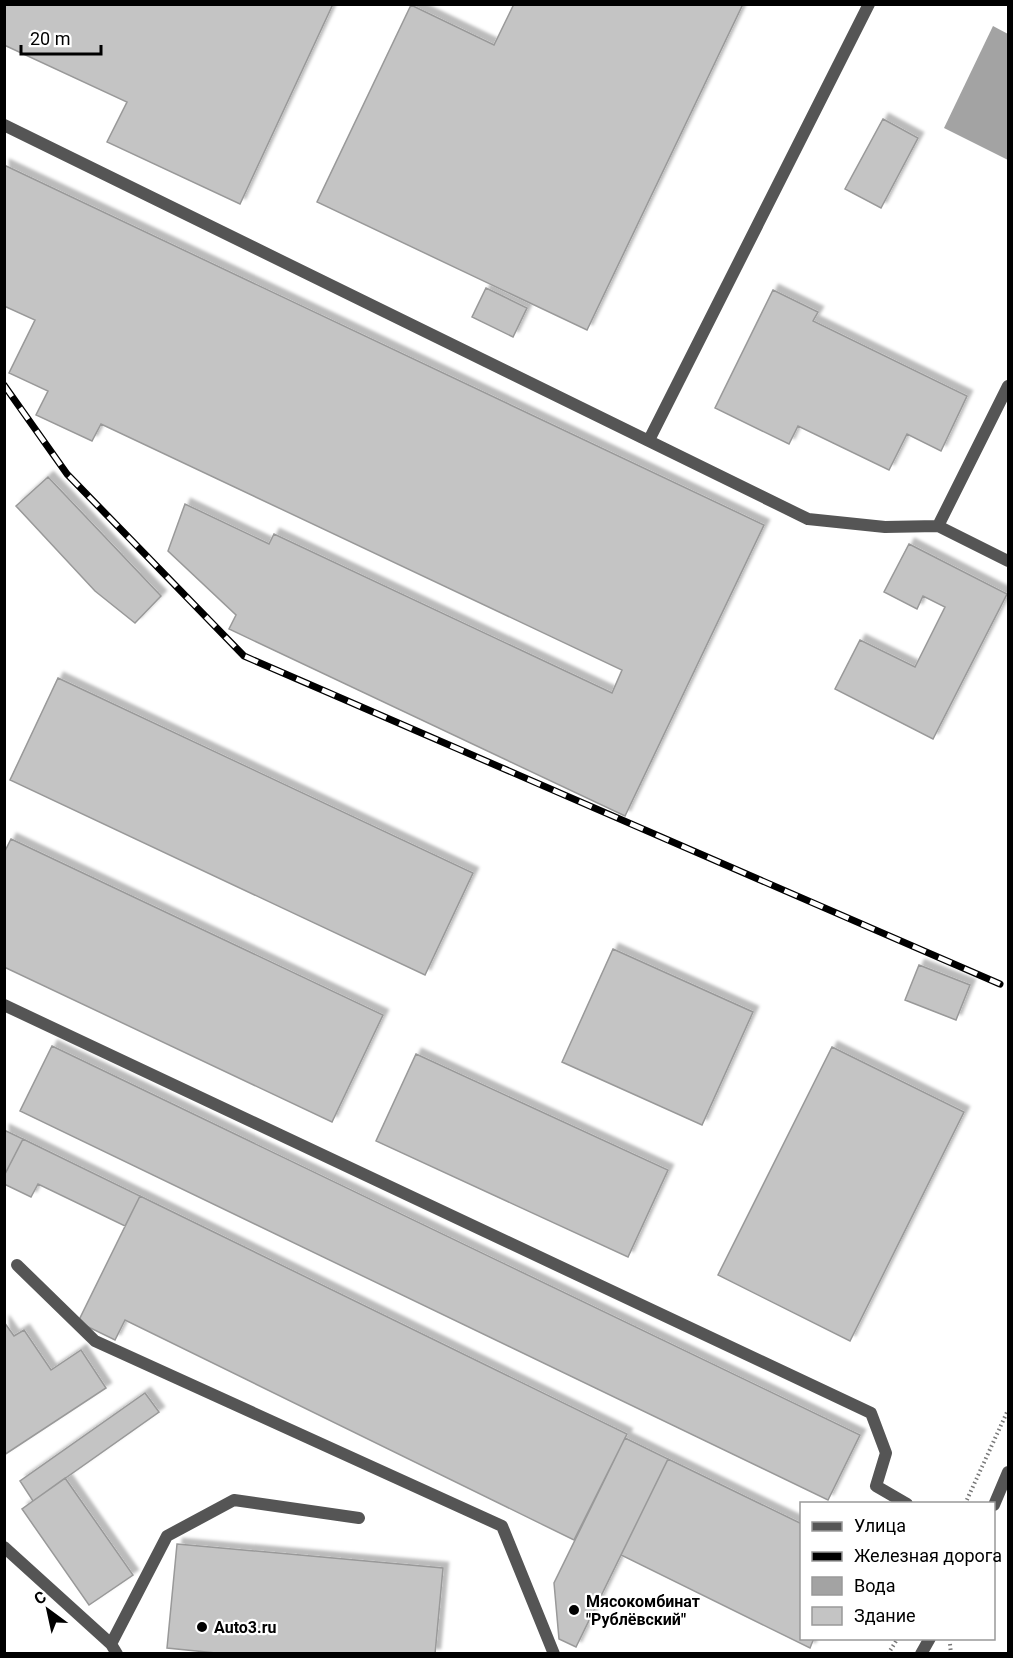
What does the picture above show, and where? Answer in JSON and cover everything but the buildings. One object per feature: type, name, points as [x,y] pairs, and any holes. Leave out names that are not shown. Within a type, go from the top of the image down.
[{"type":"street","points":[[649,440],[869,4]]},
{"type":"street","points":[[4,125],[808,519],[885,527],[938,526],[1008,561]]},
{"type":"street","points":[[938,526],[1008,386]]},
{"type":"street","points":[[4,1005],[871,1413],[886,1453],[876,1486],[905,1502]]},
{"type":"street","points":[[17,1265],[95,1341],[502,1526],[554,1653]]},
{"type":"street","points":[[994,1502],[1008,1472]]},
{"type":"street","points":[[4,1547],[114,1649],[166,1536],[234,1500],[359,1518]]},
{"type":"street","points":[[921,1653],[929,1640]]},
{"type":"path","points":[[965,1502],[1008,1410]]},
{"type":"path","points":[[888,1653],[897,1640]]},
{"type":"path","points":[[949,1643],[951,1653]]},
{"type":"water","points":[[993,26],[1008,34],[1008,160],[944,128]]},
{"type":"railway","points":[[4,385],[67,474],[244,656],[1000,984]]},
{"type":"place","name":"Мясокомбинат \"Рублёвский\"","points":[[574,1610]]},
{"type":"place","name":"Auto3.ru","points":[[202,1627]]}]
